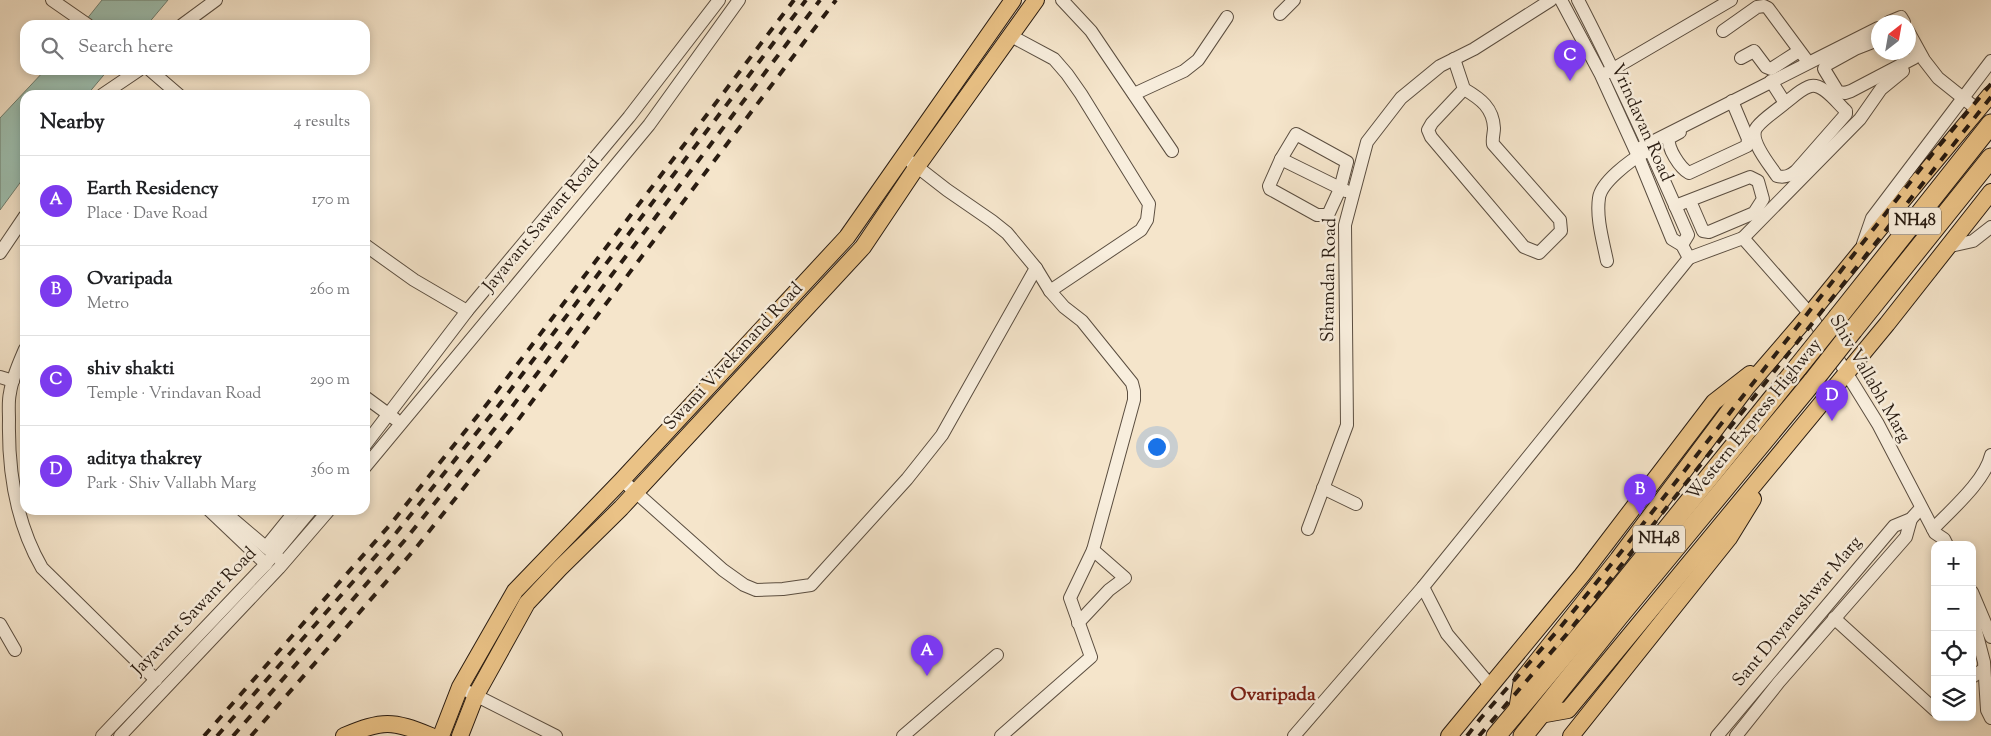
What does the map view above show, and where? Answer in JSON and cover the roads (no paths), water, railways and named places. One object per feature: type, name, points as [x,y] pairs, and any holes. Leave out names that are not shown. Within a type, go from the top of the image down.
[{"type":"highway","name":"Western Express Highway","points":[[1496,736],[1605,606],[1838,317],[1985,117]]},
{"type":"highway","name":"Western Express Highway","points":[[1523,736],[1619,616],[1813,381],[1991,158]]},
{"type":"main road","name":"Swami Vivekanand Road","points":[[442,736],[460,687],[515,592],[622,480],[847,237],[1013,0]]},
{"type":"main road","name":"Swami Vivekanand Road","points":[[460,736],[476,695],[527,603],[636,492],[863,248],[918,165],[1036,0]]},
{"type":"main road","points":[[949,90],[965,100]]},
{"type":"main road","points":[[1518,710],[1522,680],[1618,559],[1747,387],[1861,251],[1985,117],[1991,94]]},
{"type":"main road","points":[[1540,715],[1568,710],[1846,371],[1887,324],[1991,192]]},
{"type":"main road","points":[[1449,736],[1582,575],[1714,402],[1774,356]]},
{"type":"main road","points":[[1571,736],[1729,538],[1787,444]]},
{"type":"main road","points":[[344,736],[367,726],[386,723],[404,725],[431,736]]},
{"type":"street","points":[[189,20],[216,0]]},
{"type":"street","name":"Jayavant Sawant Road","points":[[370,439],[467,311],[629,117],[718,0]]},
{"type":"street","name":"Jayavant Sawant Road","points":[[370,461],[648,125],[739,0]]},
{"type":"street","points":[[1062,0],[1091,31],[1172,151]]},
{"type":"street","points":[[1280,14],[1294,0]]},
{"type":"street","name":"Shramdan Road","points":[[1308,529],[1347,425],[1345,225],[1367,142],[1401,98],[1440,66],[1474,49],[1551,0]]},
{"type":"street","name":"Vrindavan Road","points":[[1561,0],[1601,75],[1637,153],[1672,239],[1682,246],[1690,258]]},
{"type":"street","points":[[1578,0],[1650,146],[1688,235],[1682,246]]},
{"type":"street","points":[[1601,75],[1731,0]]},
{"type":"street","points":[[57,4],[81,20]]},
{"type":"street","points":[[1723,31],[1757,7],[1764,6],[1768,8],[1808,62]]},
{"type":"street","points":[[1134,94],[1184,71],[1198,60],[1227,17]]},
{"type":"street","points":[[1871,32],[1840,51],[1824,69],[1838,92],[1845,93],[1910,60]]},
{"type":"street","points":[[1011,36],[1054,60],[1067,74],[1149,204],[1147,220],[1141,230],[1050,291]]},
{"type":"street","points":[[1733,104],[1748,139],[1747,146],[1689,173],[1686,172],[1669,143],[1669,138],[1808,62],[1871,42]]},
{"type":"street","points":[[1916,46],[1924,60],[1938,78],[1985,117]]},
{"type":"street","points":[[1741,58],[1754,51],[1766,67],[1771,70],[1800,51]]},
{"type":"street","points":[[1454,59],[1464,89],[1489,108],[1493,117],[1493,144],[1560,220],[1561,231],[1539,253],[1524,247],[1432,138],[1428,130],[1432,123],[1464,89]]},
{"type":"street","points":[[1861,251],[1872,218],[1991,61]]},
{"type":"street","points":[[1294,736],[1423,587],[1690,258],[1743,238],[1860,118],[1881,90],[1903,71]]},
{"type":"street","points":[[109,90],[132,75]]},
{"type":"street","points":[[156,75],[173,90]]},
{"type":"street","points":[[1771,81],[1785,104]]},
{"type":"street","points":[[1813,86],[1823,89],[1846,111],[1846,114],[1796,171],[1790,176],[1782,177],[1777,176],[1756,144],[1754,136],[1757,126],[1785,104],[1807,87],[1813,86]]},
{"type":"street","points":[[1607,261],[1599,212],[1601,191],[1637,153],[1733,104]]},
{"type":"street","points":[[1298,134],[1347,162],[1340,188],[1328,215],[1317,215],[1270,189],[1281,160],[1294,136],[1298,134]]},
{"type":"street","points":[[903,156],[918,165],[947,190],[974,201],[992,221],[1007,233],[1020,240],[1050,291],[1064,307],[1082,321],[1132,383],[1134,391],[1134,400],[1093,550],[1070,598],[1091,657],[1001,736]]},
{"type":"street","points":[[1281,160],[1354,193]]},
{"type":"street","points":[[1675,206],[1690,200],[1750,177],[1758,181],[1764,199],[1754,213],[1709,232],[1703,230],[1690,200]]},
{"type":"street","points":[[1654,194],[1668,189]]},
{"type":"street","points":[[0,253],[20,223]]},
{"type":"street","points":[[1946,247],[1973,242],[1991,226]]},
{"type":"street","name":"Shiv Vallabh Marg","points":[[1743,238],[1810,314],[1878,424],[1934,536],[1945,541]]},
{"type":"street","points":[[370,249],[414,280],[467,311]]},
{"type":"street","points":[[622,480],[723,570],[744,585],[756,590],[811,585],[907,479],[942,435],[1036,268]]},
{"type":"street","points":[[20,363],[10,394],[8,441],[14,496],[30,548],[42,568],[156,680]]},
{"type":"street","points":[[0,377],[13,381]]},
{"type":"street","points":[[370,401],[402,424]]},
{"type":"street","points":[[1934,536],[1983,474],[1991,454]]},
{"type":"street","points":[[1324,488],[1356,504]]},
{"type":"street","name":"Sant Dnyaneshwar Marg","points":[[1717,736],[1894,526],[1911,518],[1921,508]]},
{"type":"street","points":[[216,515],[272,557]]},
{"type":"street","points":[[227,515],[272,557]]},
{"type":"street","points":[[272,557],[293,515]]},
{"type":"street","name":"Jayavant Sawant Road","points":[[120,736],[307,515]]},
{"type":"street","name":"Jayavant Sawant Road","points":[[102,736],[272,557],[323,515]]},
{"type":"street","name":"Sant Dnyaneshwar Marg","points":[[1736,736],[1834,618],[1906,536],[1911,518]]},
{"type":"street","points":[[1078,623],[1109,590],[1125,578],[1093,550]]},
{"type":"street","points":[[1423,587],[1447,634],[1490,685]]},
{"type":"street","points":[[1976,601],[1991,637]]},
{"type":"street","points":[[1834,618],[1931,706]]},
{"type":"street","points":[[0,624],[15,650]]},
{"type":"street","points":[[1976,626],[1984,669],[1987,710],[1991,718]]},
{"type":"street","points":[[903,736],[998,654]]},
{"type":"street","points":[[1974,676],[1984,669]]},
{"type":"street","points":[[460,687],[556,736]]},
{"type":"street","points":[[1751,694],[1761,705]]},
{"type":"railway","points":[[204,736],[389,526],[491,399],[794,0]]},
{"type":"railway","points":[[217,736],[396,533],[499,405],[806,0]]},
{"type":"railway","points":[[233,736],[405,540],[508,412],[820,0]]},
{"type":"railway","points":[[251,736],[415,549],[518,420],[836,0]]},
{"type":"railway","points":[[1467,736],[1559,629],[1621,552],[1933,153],[1991,84]]},
{"type":"railway","points":[[1479,736],[1566,635],[1991,97]]},
{"type":"place","name":"shiv shakti","points":[[1570,81]]},
{"type":"place","name":"aditya thakrey","points":[[1832,421]]},
{"type":"place","name":"Ovaripada","points":[[1640,515]]},
{"type":"place","name":"Earth Residency","points":[[927,676]]},
{"type":"district","name":"Ovaripada","points":[[1273,695]]}]
